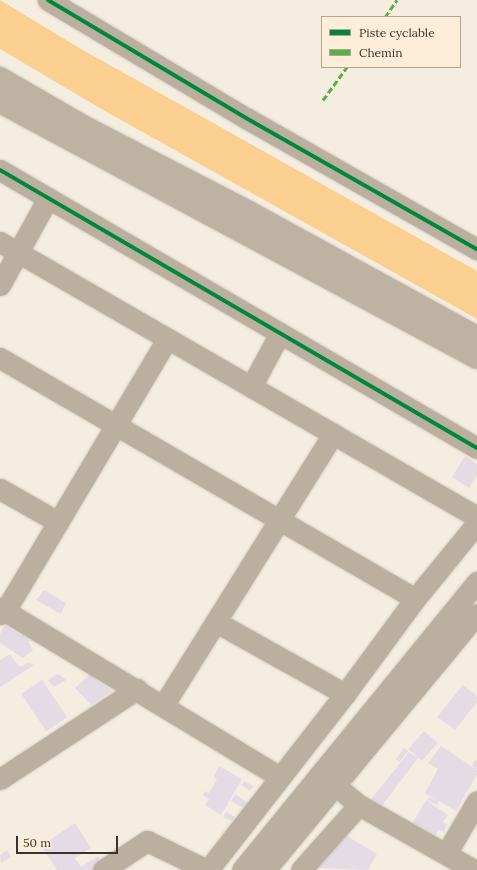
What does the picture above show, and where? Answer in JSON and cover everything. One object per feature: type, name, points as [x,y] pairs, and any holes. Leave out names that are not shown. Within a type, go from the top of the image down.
[{"type":"main road","points":[[0,78],[85,127],[247,211],[477,337]]},
{"type":"main road","points":[[0,102],[477,358]]},
{"type":"street","points":[[48,0],[246,118],[477,248]]},
{"type":"street","points":[[0,170],[477,448]]},
{"type":"street","points":[[0,285],[48,198]]},
{"type":"street","points":[[0,242],[477,517]]},
{"type":"street","points":[[252,387],[280,333]]},
{"type":"street","points":[[167,339],[58,522],[2,611],[137,689],[280,777]]},
{"type":"street","points":[[0,358],[415,599]]},
{"type":"street","points":[[164,706],[333,434]]},
{"type":"street","points":[[0,489],[58,522]]},
{"type":"street","points":[[103,870],[147,841],[208,870],[345,694],[415,599],[477,523]]},
{"type":"street","points":[[242,870],[477,582]]},
{"type":"street","points":[[264,870],[477,614]]},
{"type":"street","points":[[216,622],[345,694]]},
{"type":"street","points":[[0,779],[137,689]]},
{"type":"street","points":[[336,785],[359,805],[474,870]]},
{"type":"street","points":[[446,854],[477,801]]},
{"type":"street","points":[[301,870],[359,805]]},
{"type":"shaded area","points":[[0,0],[81,49],[477,271],[477,319],[105,111],[0,49]]},
{"type":"building","points":[[465,456],[477,464],[477,476],[469,488],[452,477]]},
{"type":"building","points":[[44,590],[66,603],[61,614],[36,600]]},
{"type":"building","points":[[5,625],[21,635],[24,629],[36,636],[28,642],[33,650],[23,658],[0,643],[0,634]]},
{"type":"building","points":[[10,654],[19,667],[28,663],[34,665],[0,687],[0,660]]},
{"type":"building","points":[[58,674],[66,680],[54,687],[48,680]]},
{"type":"building","points":[[90,674],[112,691],[91,705],[75,688]]},
{"type":"building","points":[[42,680],[67,717],[46,731],[21,694]]},
{"type":"building","points":[[463,685],[477,696],[477,702],[455,730],[437,717]]},
{"type":"building","points":[[424,731],[438,743],[422,761],[408,749]]},
{"type":"building","points":[[441,746],[477,770],[477,774],[456,811],[439,801],[437,805],[427,800],[429,797],[437,800],[425,793],[438,769],[428,763]]},
{"type":"building","points":[[404,748],[408,751],[400,762],[396,759]]},
{"type":"building","points":[[409,752],[418,758],[381,807],[369,802]]},
{"type":"building","points":[[475,760],[477,762],[477,769],[472,766]]},
{"type":"building","points":[[219,766],[242,779],[221,815],[205,805],[209,799],[203,795],[205,791],[209,793],[217,779],[214,777]]},
{"type":"building","points":[[244,781],[253,786],[250,791],[242,785]]},
{"type":"building","points":[[235,794],[250,804],[247,810],[231,801]]},
{"type":"building","points":[[426,800],[448,815],[443,822],[447,825],[444,832],[439,830],[433,839],[411,826]]},
{"type":"building","points":[[226,812],[235,817],[232,821],[223,817]]},
{"type":"building","points":[[75,823],[91,848],[75,858],[81,867],[98,856],[105,867],[100,870],[57,870],[41,846]]},
{"type":"building","points":[[340,832],[377,854],[368,870],[316,868]]},
{"type":"building","points":[[7,850],[11,857],[1,863],[0,855]]},
{"type":"marked path","points":[[386,16],[397,0]]},
{"type":"marked path","points":[[323,100],[346,68]]},
{"type":"cycle path","points":[[48,0],[246,118],[477,249]]},
{"type":"cycle path","points":[[0,170],[477,448]]}]
